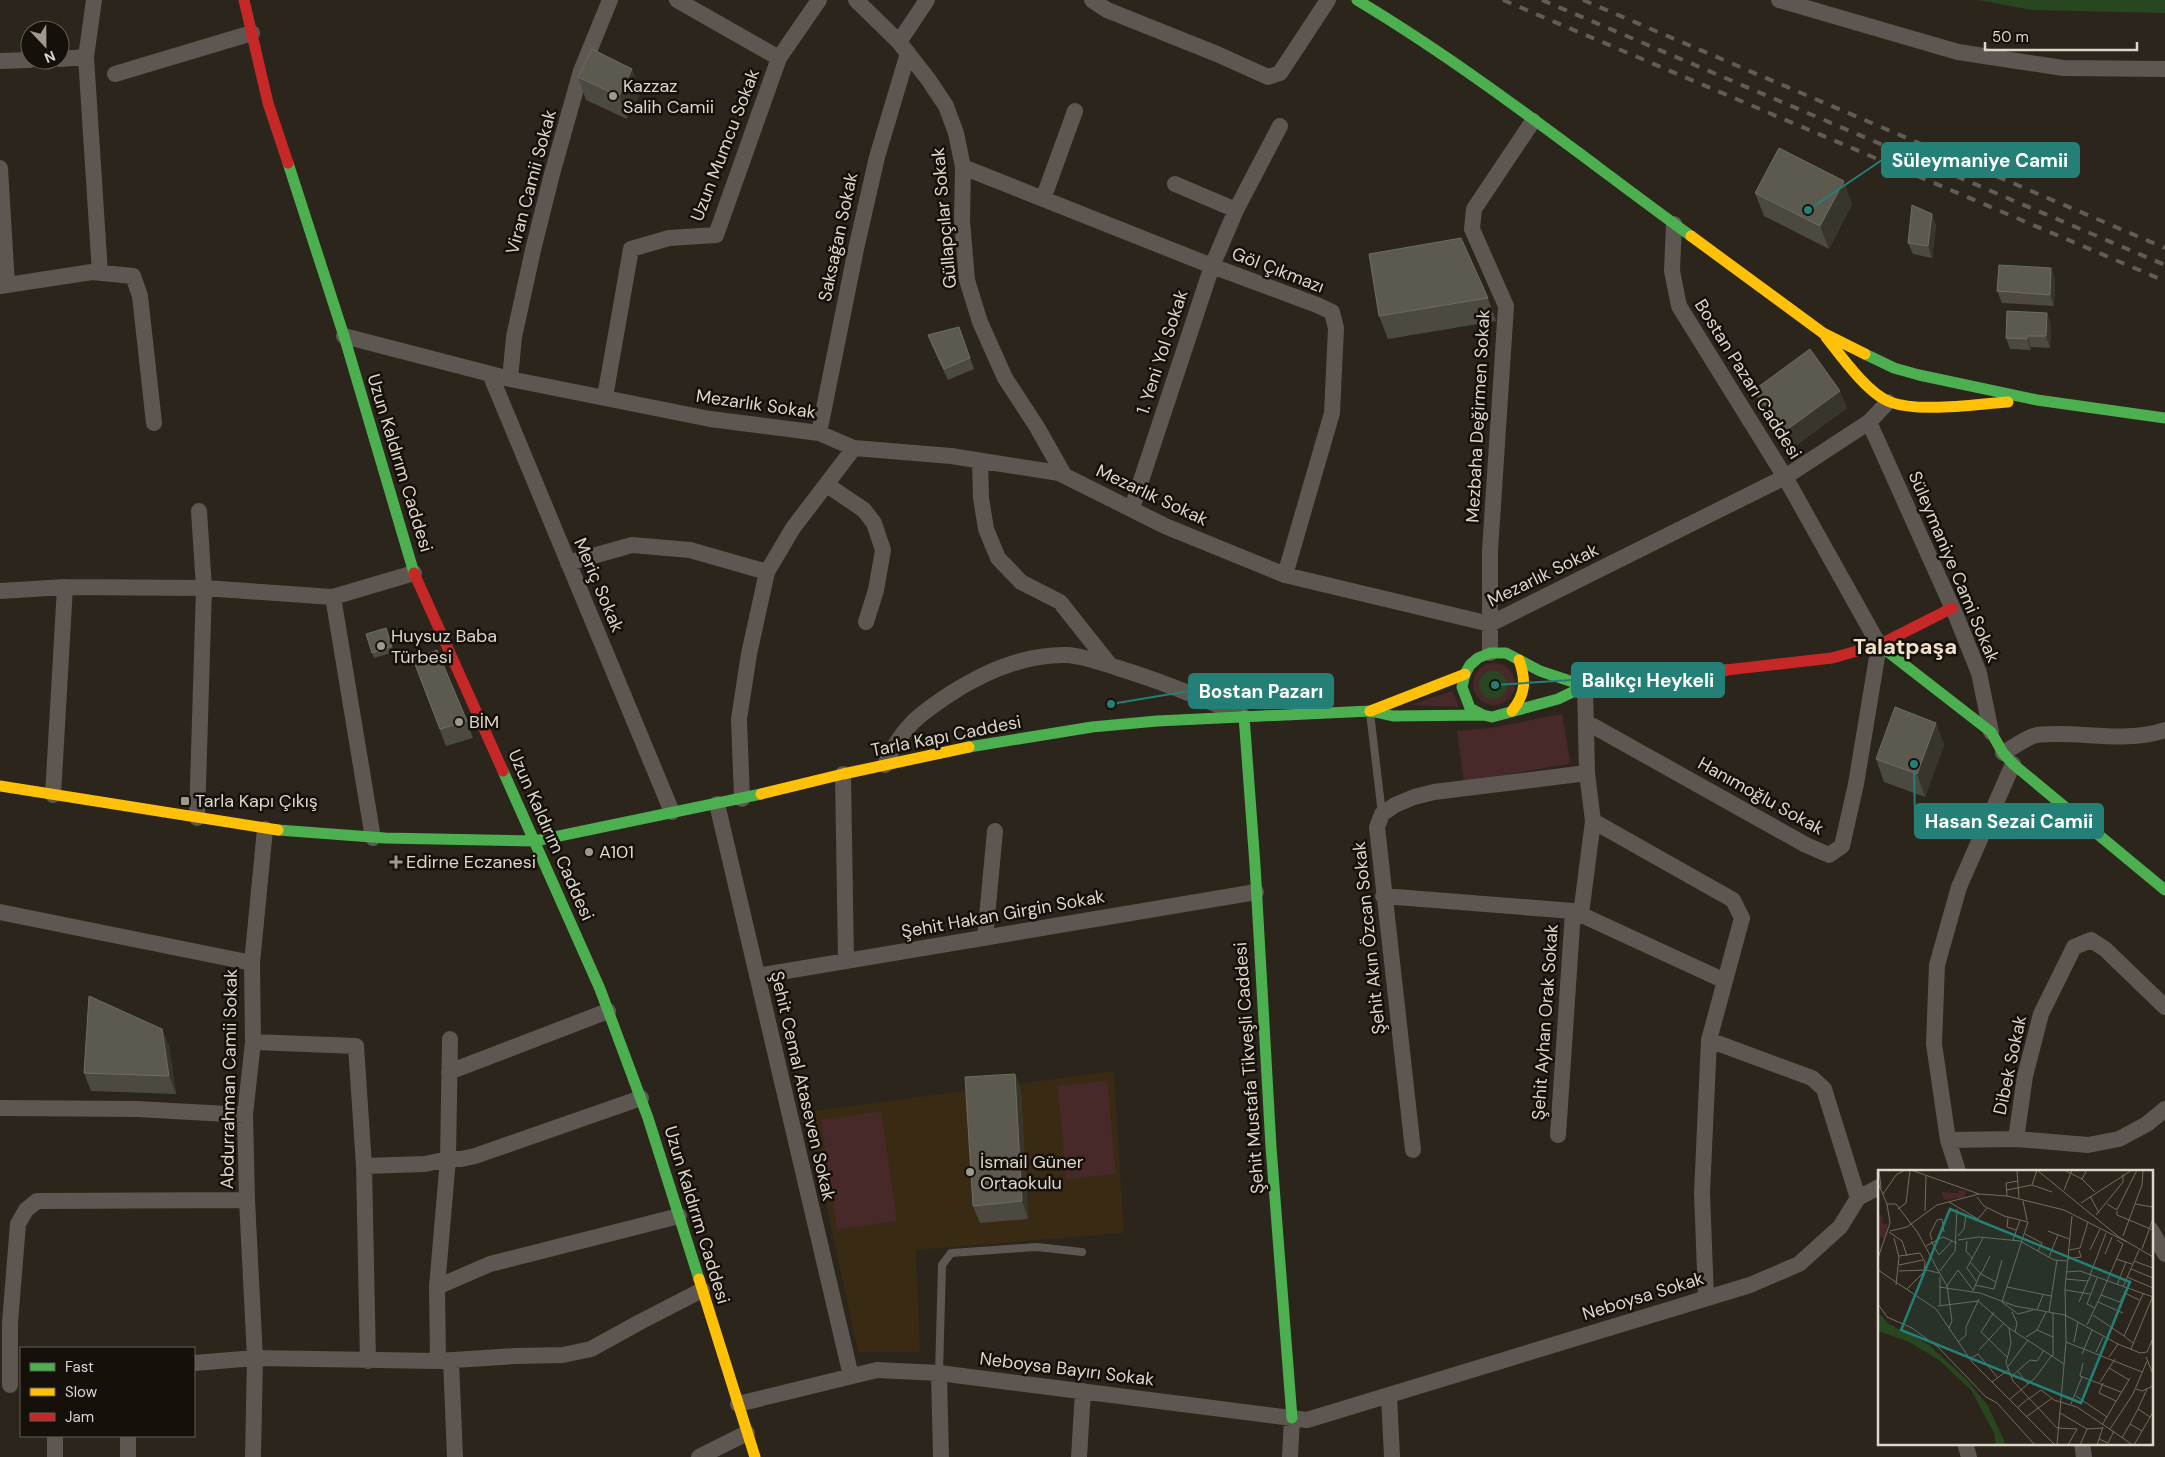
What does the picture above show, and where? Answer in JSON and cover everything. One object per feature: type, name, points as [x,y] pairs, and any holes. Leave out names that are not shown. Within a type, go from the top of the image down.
[{"type":"main road","name":"Uzun Kaldırım Caddesi","points":[[244,0],[268,103],[344,336],[414,573],[535,841],[608,1012],[641,1098],[755,1457]]},
{"type":"main road","points":[[1357,0],[1409,31],[1823,333],[1906,371],[1919,375],[2037,400],[2165,418]]},
{"type":"main road","points":[[1823,333],[1839,355],[1864,382],[1888,402],[1909,406],[2037,400]]},
{"type":"main road","points":[[1888,402],[1884,389],[1888,380],[1894,374],[1906,371]]},
{"type":"main road","points":[[1909,406],[1923,392],[1919,375]]},
{"type":"main road","points":[[1879,645],[1952,608]]},
{"type":"main road","name":"Tarla Kapı Caddesi","points":[[0,786],[265,829],[373,838],[535,841],[742,799],[952,750],[1092,727],[1244,716],[1370,712],[1393,716],[1482,715],[1492,717],[1558,699],[1584,686],[1832,658],[1879,645]]},
{"type":"main road","name":"Bostan Pazarı Caddesi","points":[[1879,645],[1991,732],[2008,759],[2165,890]]},
{"type":"main road","name":"Tarla Kapı Caddesi","points":[[1370,712],[1465,674],[1470,665],[1478,658],[1490,653],[1506,653],[1540,671],[1584,686]]},
{"type":"main road","points":[[1512,711],[1522,700],[1525,687],[1524,674],[1519,660]]},
{"type":"main road","points":[[1465,674],[1462,687],[1465,699],[1470,708],[1482,715]]},
{"type":"main road","name":"Şehit Mustafa Tikveşli Caddesi","points":[[1244,716],[1271,1147],[1292,1418]]},
{"type":"street","points":[[94,0],[86,57],[100,273]]},
{"type":"street","name":"Viran Camii Sokak","points":[[510,379],[514,337],[552,174],[581,70],[610,0]]},
{"type":"street","points":[[677,0],[779,58]]},
{"type":"street","name":"Uzun Mumcu Sokak","points":[[605,397],[631,249],[669,238],[716,235],[779,58],[820,0]]},
{"type":"street","name":"Güllapçılar Sokak","points":[[856,0],[904,47],[928,78],[946,106],[956,133],[962,167],[962,221],[967,280],[980,322],[1005,378],[1037,427],[1064,475]]},
{"type":"street","name":"Saksağan Sokak","points":[[819,433],[856,249],[904,47],[927,0]]},
{"type":"street","points":[[1092,0],[1107,10],[1217,54],[1268,77],[1280,73],[1328,0]]},
{"type":"street","points":[[1779,0],[1958,52],[2062,68],[2165,69]]},
{"type":"street","points":[[115,74],[252,33]]},
{"type":"street","points":[[70,58],[86,57]]},
{"type":"street","points":[[0,61],[20,60]]},
{"type":"street","points":[[1043,199],[1075,111]]},
{"type":"street","name":"Mezbaha Değirmen Sokak","points":[[1490,653],[1490,551],[1506,306],[1472,230],[1474,209],[1533,121]]},
{"type":"street","name":"1. Yeni Yol Sokak","points":[[1132,508],[1212,266],[1236,210],[1280,126]]},
{"type":"street","name":"Göl Çıkmazı","points":[[962,167],[1332,312],[1336,328],[1332,413],[1284,575]]},
{"type":"street","points":[[0,168],[4,286],[92,272],[133,276],[140,296],[154,423]]},
{"type":"street","points":[[1175,184],[1236,210]]},
{"type":"street","name":"Bostan Pazarı Caddesi","points":[[1674,224],[1672,271],[1679,306],[1785,476],[1879,645]]},
{"type":"street","name":"Mezarlık Sokak","points":[[344,336],[510,379],[710,419],[819,433],[854,448],[980,461],[1064,475],[1165,526],[1284,575],[1490,624],[1785,476],[1869,422],[1888,402]]},
{"type":"street","name":"Meriç Sokak","points":[[490,374],[672,812]]},
{"type":"street","name":"Süleymaniye Cami Sokak","points":[[1869,422],[1979,673],[1991,732]]},
{"type":"street","points":[[742,799],[739,719],[749,654],[767,572],[793,528],[854,448]]},
{"type":"street","points":[[980,461],[981,498],[986,529],[998,558],[1020,582],[1060,602],[1110,665]]},
{"type":"street","points":[[827,485],[864,510],[874,523],[884,550],[876,590],[866,622]]},
{"type":"street","points":[[197,818],[204,588],[199,511]]},
{"type":"street","points":[[568,563],[632,545],[690,550],[767,572]]},
{"type":"street","points":[[0,591],[65,586],[204,588],[333,597],[414,573]]},
{"type":"street","points":[[53,795],[65,586]]},
{"type":"street","points":[[333,597],[373,838]]},
{"type":"street","name":"Hanımoğlu Sokak","points":[[1586,722],[1797,840],[1829,855],[1842,846],[1856,784],[1879,645]]},
{"type":"street","points":[[885,765],[895,742],[922,712],[965,684],[994,670],[1028,659],[1067,655],[1110,665],[1154,679],[1244,716]]},
{"type":"street","name":"Şehit Ayhan Orak Sokak","points":[[1558,1135],[1577,913],[1593,821],[1588,774],[1584,686]]},
{"type":"street","points":[[1957,1170],[1948,1140],[1934,1044],[1938,965],[1959,887],[2008,759],[2035,736],[2122,736],[2156,733],[2165,730]]},
{"type":"street","points":[[843,774],[846,961]]},
{"type":"street","points":[[1382,814],[1395,805],[1434,792],[1588,774]]},
{"type":"street","name":"Şehit Cemal Ataseven Sokak","points":[[717,804],[851,1376]]},
{"type":"street","name":"Şehit Akın Özcan Sokak","points":[[1382,814],[1377,828],[1383,896],[1413,1150]]},
{"type":"street","points":[[1593,821],[1733,900],[1742,918],[1710,1040],[1702,1193],[1706,1297]]},
{"type":"street","name":"Abdurrahman Camii Sokak","points":[[10,1383],[5,1323],[18,1224],[26,1210],[37,1201],[247,1200],[245,1115],[253,1042],[252,964],[265,829]]},
{"type":"street","points":[[985,938],[995,831]]},
{"type":"street","name":"Şehit Hakan Girgin Sokak","points":[[757,976],[1256,892]]},
{"type":"street","points":[[1383,896],[1577,913],[1725,981]]},
{"type":"street","points":[[0,912],[252,964]]},
{"type":"street","name":"Dibek Sokak","points":[[2016,1139],[2024,1076],[2041,1014],[2074,947],[2091,940],[2098,944],[2165,1007]]},
{"type":"street","points":[[449,1072],[608,1012]]},
{"type":"street","points":[[450,1039],[448,1159],[437,1287],[455,1457]]},
{"type":"street","points":[[1710,1040],[1812,1078],[1824,1089],[1858,1198]]},
{"type":"street","points":[[253,1042],[356,1046],[364,1166],[368,1361]]},
{"type":"street","points":[[364,1166],[425,1164],[475,1156],[641,1098]]},
{"type":"street","points":[[0,1108],[137,1109],[245,1115]]},
{"type":"street","points":[[1948,1140],[2016,1139],[2088,1146],[2119,1139],[2147,1124],[2165,1110]]},
{"type":"street","name":"Neboysa Sokak","points":[[1390,1395],[1750,1285],[1799,1264],[1840,1226],[1858,1198],[1878,1188]]},
{"type":"street","points":[[247,1200],[255,1358],[252,1457]]},
{"type":"street","points":[[437,1287],[490,1264],[679,1216]]},
{"type":"street","points":[[2152,1232],[2165,1254]]},
{"type":"street","points":[[195,1363],[255,1358],[444,1361],[563,1355],[591,1349],[702,1290]]},
{"type":"street","name":"Neboysa Bayırı Sokak","points":[[738,1404],[877,1370],[939,1373],[1307,1420],[1390,1395]]},
{"type":"street","points":[[939,1373],[941,1457]]},
{"type":"street","points":[[1079,1457],[1083,1391]]},
{"type":"street","points":[[1390,1395],[1392,1457]]},
{"type":"street","points":[[1290,1457],[1292,1418]]},
{"type":"street","points":[[699,1457],[748,1433]]},
{"type":"street","points":[[54,1457],[55,1437]]},
{"type":"street","points":[[128,1437],[128,1457]]},
{"type":"street","points":[[1965,1444],[1969,1457]]},
{"type":"street","points":[[2082,1444],[2084,1457]]},
{"type":"lane","points":[[1370,712],[1382,814]]},
{"type":"lane","points":[[939,1373],[942,1265],[951,1254],[974,1250],[1037,1247],[1082,1252]]},
{"type":"shaded area","points":[[1978,0],[2165,0],[2165,13],[2032,10]]},
{"type":"shaded area","points":[[1494,663],[1509,669],[1515,684],[1509,699],[1494,705],[1479,699],[1473,684],[1479,669]]},
{"type":"shaded area","points":[[1493,671],[1503,675],[1507,685],[1503,695],[1493,699],[1483,695],[1479,685],[1483,675]]},
{"type":"shaded area","points":[[1452,691],[1459,707],[1410,705]]},
{"type":"shaded area","points":[[1562,714],[1570,761],[1568,764],[1464,782],[1457,731],[1492,728]]},
{"type":"shaded area","name":"İsmail Güner Ortaokulu","points":[[1114,1071],[1124,1233],[916,1250],[920,1352],[858,1352],[806,1112]]},
{"type":"shaded area","points":[[1107,1081],[1116,1174],[1066,1179],[1058,1086]]},
{"type":"shaded area","points":[[881,1111],[897,1221],[837,1229],[821,1120]]},
{"type":"building","points":[[592,49],[632,69],[619,96],[578,77]]},
{"type":"building","points":[[1779,148],[1844,181],[1820,226],[1755,193]]},
{"type":"building","points":[[1912,205],[1932,214],[1928,246],[1908,243]]},
{"type":"building","points":[[1461,238],[1488,298],[1379,316],[1369,254]]},
{"type":"building","points":[[1999,265],[2051,268],[2050,295],[1997,291]]},
{"type":"building","points":[[2007,311],[2047,313],[2046,336],[2027,336],[2027,339],[2006,338]]},
{"type":"building","points":[[959,327],[970,358],[944,369],[928,335]]},
{"type":"building","points":[[1810,349],[1840,391],[1785,431],[1754,390]]},
{"type":"building","name":"Huysuz Baba Türbesi","points":[[386,628],[392,646],[372,653],[366,634]]},
{"type":"building","points":[[437,650],[467,721],[440,729],[413,659]]},
{"type":"building","points":[[1895,707],[1936,723],[1917,774],[1876,759]]},
{"type":"building","points":[[89,996],[162,1029],[169,1076],[84,1073]]},
{"type":"building","points":[[1015,1074],[1022,1201],[973,1206],[965,1077]]},
{"type":"railway","points":[[1503,0],[2165,281]]},
{"type":"railway","points":[[1542,0],[2165,265]]},
{"type":"railway","points":[[1583,0],[2165,248]]},
{"type":"traffic: fast","points":[[1357,0],[1485,84],[1691,236]]},
{"type":"traffic: fast","points":[[288,163],[344,336],[414,573]]},
{"type":"traffic: fast","points":[[1865,354],[1894,368],[1919,375],[2037,400],[2165,418]]},
{"type":"traffic: fast","points":[[1879,645],[1991,732],[2003,753],[2013,764],[2165,890]]},
{"type":"traffic: fast","points":[[1483,715],[1470,708],[1462,687],[1465,674],[1470,665],[1478,658],[1490,653],[1506,653],[1540,671],[1585,686],[1726,670]]},
{"type":"traffic: fast","points":[[969,747],[1092,727],[1157,721],[1370,711],[1393,716],[1483,715],[1492,717],[1558,699],[1585,686]]},
{"type":"traffic: fast","points":[[1244,716],[1255,865],[1271,1147],[1292,1418]]},
{"type":"traffic: fast","points":[[503,771],[600,989],[648,1118],[699,1279]]},
{"type":"traffic: fast","points":[[278,830],[385,838],[535,841],[761,794]]},
{"type":"traffic: slow","points":[[1691,236],[1823,333],[1865,354]]},
{"type":"traffic: slow","points":[[1826,337],[1847,364],[1872,391],[1890,402],[1917,407],[1965,406],[2008,402]]},
{"type":"traffic: slow","points":[[1512,711],[1520,699],[1524,680],[1519,660]]},
{"type":"traffic: slow","points":[[1370,711],[1465,674]]},
{"type":"traffic: slow","points":[[761,794],[969,747]]},
{"type":"traffic: slow","points":[[0,786],[278,830]]},
{"type":"traffic: slow","points":[[699,1279],[755,1457]]},
{"type":"traffic: jam","points":[[244,0],[268,103],[288,163]]},
{"type":"traffic: jam","points":[[414,573],[503,771]]},
{"type":"traffic: jam","points":[[1726,670],[1832,658],[1879,645],[1952,608]]},
{"type":"place","name":"Kazzaz Salih Camii","points":[[613,96]]},
{"type":"place","name":"Süleymaniye Camii","points":[[1808,210]]},
{"type":"place","name":"Huysuz Baba Türbesi","points":[[381,646]]},
{"type":"place","name":"Balıkçı Heykeli","points":[[1495,685]]},
{"type":"place","name":"Bostan Pazarı","points":[[1111,704]]},
{"type":"place","name":"BİM","points":[[459,722]]},
{"type":"place","name":"Hasan Sezai Camii","points":[[1914,764]]},
{"type":"place","name":"Tarla Kapı Çıkış","points":[[185,801]]},
{"type":"place","name":"A101","points":[[589,852]]},
{"type":"place","name":"Edirne Eczanesi","points":[[396,862]]},
{"type":"place","name":"İsmail Güner Ortaokulu","points":[[970,1172]]},
{"type":"district","name":"Talatpaşa","points":[[1905,646]]}]
